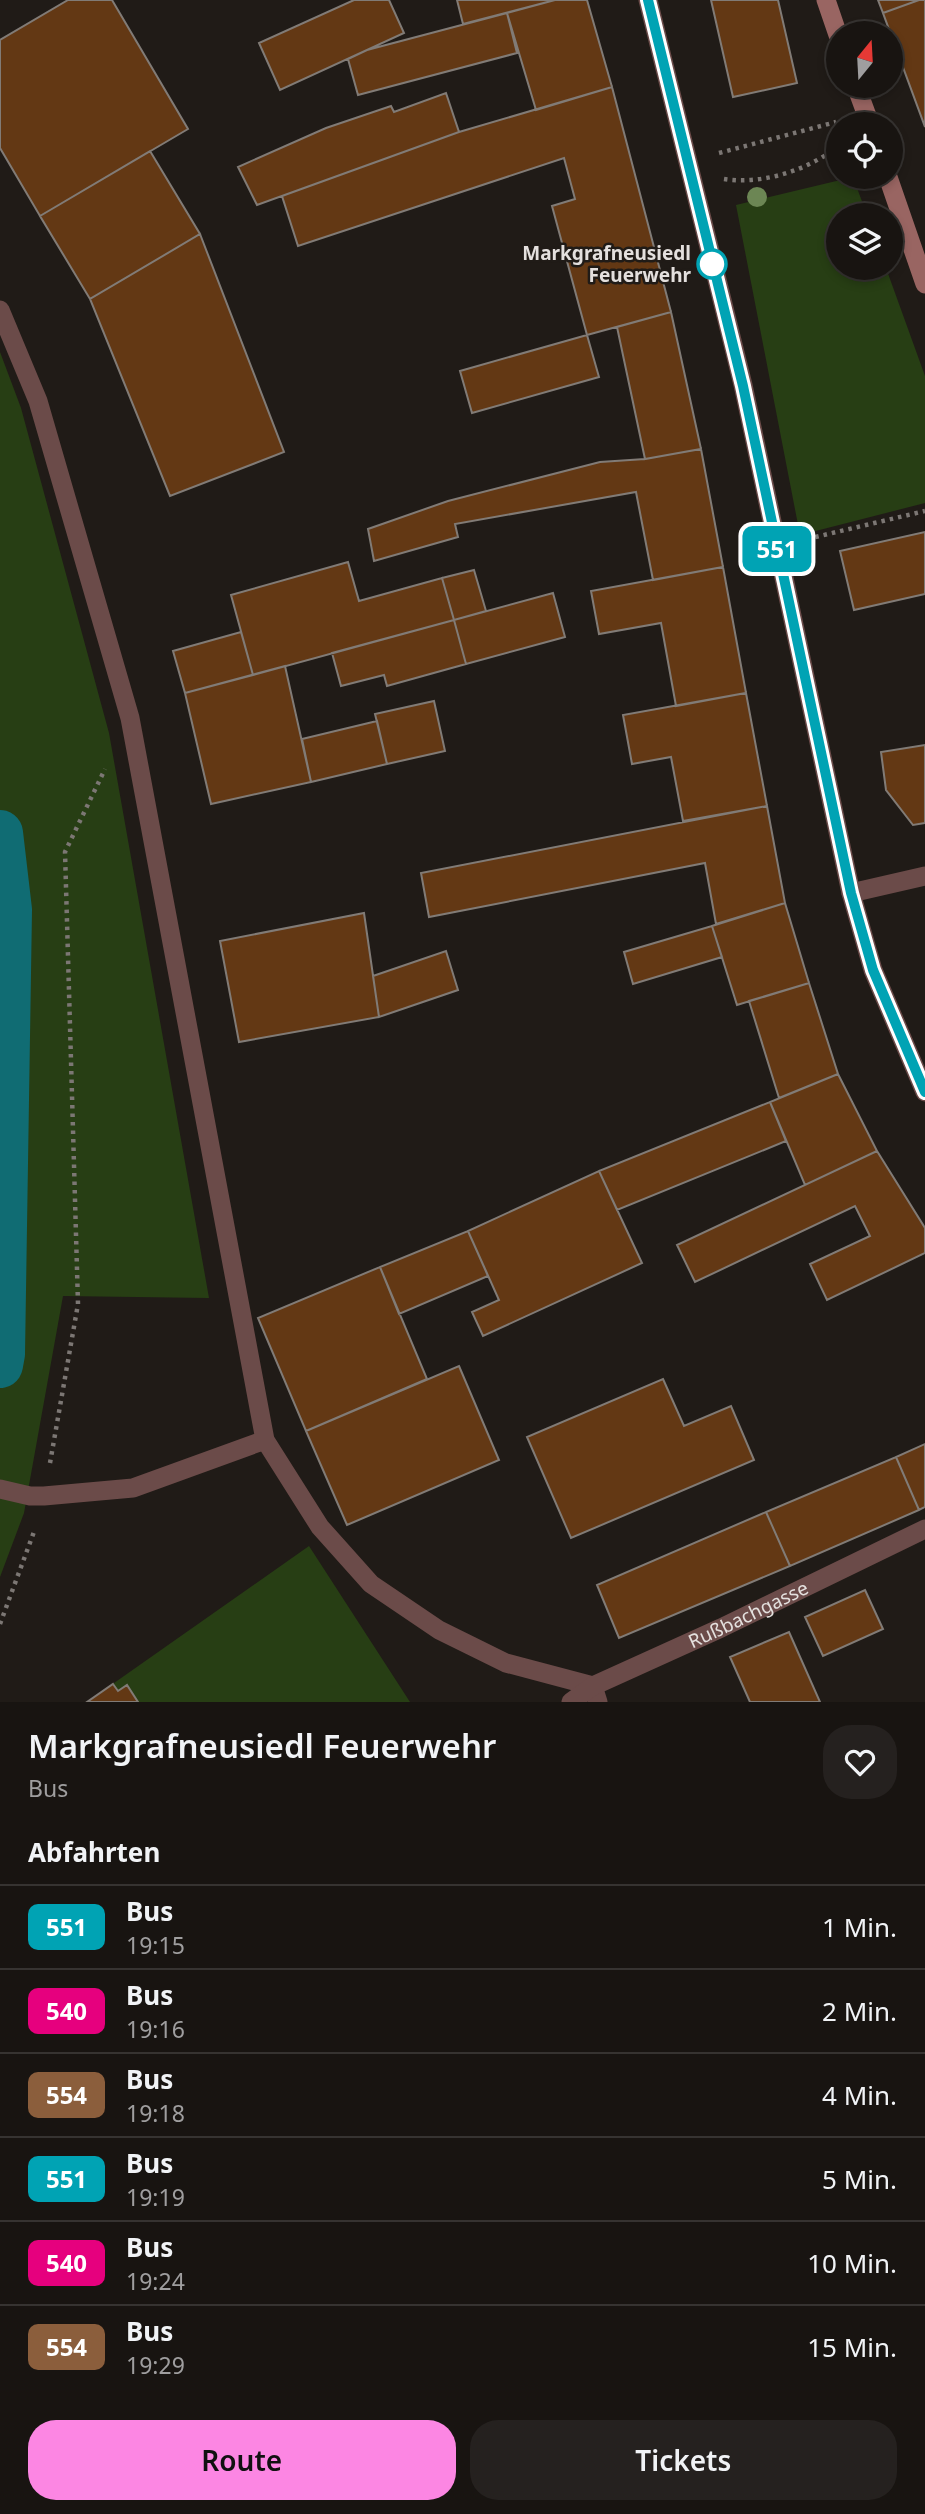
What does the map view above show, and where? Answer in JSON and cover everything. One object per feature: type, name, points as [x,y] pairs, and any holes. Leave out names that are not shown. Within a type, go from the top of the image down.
[{"type":"main road","points":[[826,0],[833,21]]},
{"type":"main road","points":[[892,189],[925,284]]},
{"type":"street","points":[[648,0],[743,386],[851,893],[873,970],[925,1092]]},
{"type":"street","points":[[0,310],[38,401],[130,718],[265,1440],[320,1527],[371,1584],[439,1630],[506,1663],[596,1694]]},
{"type":"street","points":[[851,893],[925,876]]},
{"type":"street","points":[[0,1489],[37,1496],[133,1488],[265,1440]]},
{"type":"street","name":"Rußbachgasse","points":[[570,1702],[596,1694],[721,1628],[925,1529]]},
{"type":"path","points":[[686,161],[826,129]]},
{"type":"path","points":[[686,161],[726,180],[748,182],[785,173],[826,155]]},
{"type":"path","points":[[776,547],[925,511]]},
{"type":"path","points":[[0,1624],[37,1524],[37,1496],[78,1304],[65,852],[106,767]]},
{"type":"green space","points":[[826,183],[826,189],[857,189],[863,203],[826,203],[826,280],[890,280],[925,376],[925,503],[800,535],[736,205]]},
{"type":"green space","points":[[0,352],[21,408],[109,733],[209,1298],[63,1296],[24,1513],[0,1577]]},
{"type":"green space","points":[[309,1546],[410,1702],[87,1702]]},
{"type":"building","points":[[68,0],[112,0],[188,129],[40,216],[0,148],[0,40]]},
{"type":"building","points":[[354,0],[389,0],[404,33],[280,90],[259,43]]},
{"type":"building","points":[[457,0],[555,0],[463,24]]},
{"type":"building","points":[[555,0],[587,0],[612,87],[536,110],[507,13]]},
{"type":"building","points":[[711,0],[778,0],[797,83],[733,97]]},
{"type":"building","points":[[878,0],[919,0],[883,13]]},
{"type":"building","points":[[925,0],[925,127],[903,67],[903,21],[886,21],[883,13]]},
{"type":"building","points":[[507,13],[517,53],[358,95],[348,59],[367,50]]},
{"type":"building","points":[[612,87],[671,312],[587,335],[552,206],[575,199],[564,158],[298,246],[282,196],[459,132]]},
{"type":"building","points":[[446,93],[459,132],[257,205],[238,167],[326,128],[391,106],[394,112]]},
{"type":"building","points":[[150,151],[200,234],[90,299],[40,216]]},
{"type":"building","points":[[200,234],[284,452],[170,496],[90,299]]},
{"type":"building","points":[[671,312],[701,449],[645,459],[617,327]]},
{"type":"building","points":[[587,335],[599,377],[472,413],[460,371]]},
{"type":"building","points":[[701,449],[723,567],[653,580],[636,492],[455,524],[458,537],[374,561],[368,529],[448,501],[600,462],[645,459]]},
{"type":"building","points":[[925,532],[925,594],[854,610],[840,551]]},
{"type":"building","points":[[348,562],[359,601],[442,578],[454,620],[253,675],[231,595]]},
{"type":"building","points":[[723,567],[746,693],[676,706],[661,623],[599,634],[591,591]]},
{"type":"building","points":[[474,570],[486,611],[454,620],[442,578]]},
{"type":"building","points":[[553,593],[565,637],[466,664],[454,620]]},
{"type":"building","points":[[454,620],[466,664],[387,686],[384,675],[341,686],[332,653]]},
{"type":"building","points":[[241,632],[253,675],[185,693],[173,651]]},
{"type":"building","points":[[285,666],[311,782],[211,804],[185,693]]},
{"type":"building","points":[[746,693],[767,806],[683,821],[671,757],[632,764],[623,715]]},
{"type":"building","points":[[434,701],[445,751],[387,764],[375,714]]},
{"type":"building","points":[[377,721],[387,764],[311,782],[302,739]]},
{"type":"building","points":[[925,745],[925,823],[913,825],[886,790],[881,752]]},
{"type":"building","points":[[767,806],[785,903],[716,924],[705,863],[429,917],[421,873]]},
{"type":"building","points":[[785,903],[809,983],[737,1005],[712,926]]},
{"type":"building","points":[[364,913],[379,1017],[239,1042],[220,941]]},
{"type":"building","points":[[712,926],[722,957],[633,984],[624,952]]},
{"type":"building","points":[[446,951],[458,990],[379,1017],[373,976]]},
{"type":"building","points":[[809,983],[838,1074],[779,1098],[749,1001]]},
{"type":"building","points":[[838,1074],[877,1151],[805,1185],[770,1102]]},
{"type":"building","points":[[770,1102],[786,1141],[617,1210],[599,1171]]},
{"type":"building","points":[[877,1151],[925,1228],[925,1253],[827,1300],[810,1264],[870,1236],[855,1206],[695,1282],[677,1245]]},
{"type":"building","points":[[599,1171],[642,1263],[483,1336],[472,1312],[499,1300],[468,1231]]},
{"type":"building","points":[[468,1231],[488,1276],[399,1314],[380,1267]]},
{"type":"building","points":[[380,1267],[427,1379],[306,1431],[258,1318]]},
{"type":"building","points":[[459,1366],[499,1460],[347,1525],[306,1431]]},
{"type":"building","points":[[663,1379],[684,1426],[731,1406],[754,1460],[571,1538],[527,1437]]},
{"type":"building","points":[[925,1444],[925,1507],[919,1510],[896,1457]]},
{"type":"building","points":[[896,1457],[919,1510],[790,1566],[766,1512]]},
{"type":"building","points":[[766,1512],[790,1566],[619,1638],[597,1585]]},
{"type":"building","points":[[865,1590],[883,1629],[823,1656],[805,1617]]},
{"type":"building","points":[[789,1632],[820,1702],[750,1702],[730,1657]]},
{"type":"building","points":[[113,1684],[118,1691],[127,1685],[138,1702],[87,1702]]},
{"type":"waterway","points":[[0,833],[9,910],[0,1365]]},
{"type":"bus line","name":"551","points":[[648,0],[743,386],[851,893],[873,970],[925,1092]]},
{"type":"place","name":"Markgrafneusiedl Feuerwehr","points":[[712,264]]}]
